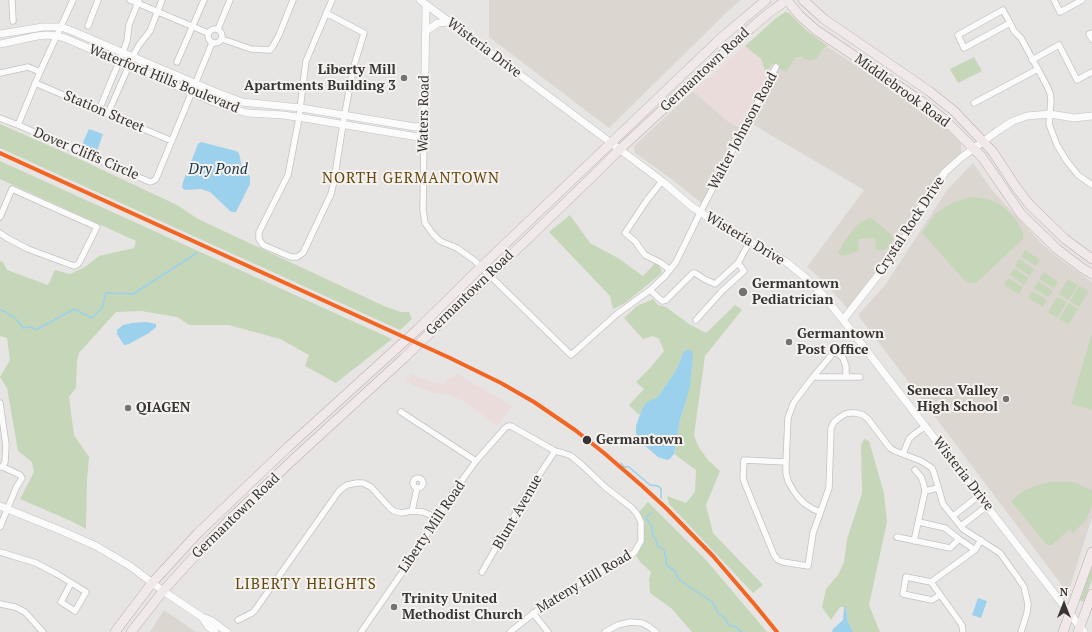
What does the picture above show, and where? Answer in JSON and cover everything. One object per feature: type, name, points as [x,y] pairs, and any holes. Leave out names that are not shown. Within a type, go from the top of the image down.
[{"type":"main road","name":"Germantown Road","points":[[116,632],[152,582],[204,527],[288,447],[418,329],[721,38],[766,0]]},
{"type":"main road","name":"Germantown Road","points":[[131,632],[163,591],[228,522],[297,456],[404,358],[619,150],[751,28],[787,0]]},
{"type":"main road","name":"Middlebrook Road","points":[[787,0],[799,15],[816,30],[921,101],[945,120],[982,157],[1021,214],[1057,249],[1092,274]]},
{"type":"main road","name":"Middlebrook Road","points":[[803,0],[824,19],[929,91],[954,111],[993,152],[1016,187],[1030,204],[1062,236],[1092,259]]},
{"type":"main road","points":[[829,38],[864,52],[868,49]]},
{"type":"main road","points":[[1063,632],[1092,552]]},
{"type":"main road","points":[[1081,630],[1092,594]]},
{"type":"street","points":[[12,0],[13,21]]},
{"type":"street","name":"Dover Cliffs Circle","points":[[73,0],[35,83],[18,126],[150,182],[153,182],[156,179],[212,43]]},
{"type":"street","points":[[88,26],[98,0]]},
{"type":"street","points":[[130,0],[138,2],[208,33]]},
{"type":"street","points":[[108,113],[133,56],[139,45],[150,31],[162,0]]},
{"type":"street","points":[[177,62],[204,0]]},
{"type":"street","points":[[218,29],[230,0]]},
{"type":"street","points":[[222,39],[251,49],[270,50],[293,0]]},
{"type":"street","points":[[326,13],[364,33],[353,69],[331,194],[303,253],[297,257],[291,257],[263,245],[259,239],[259,232],[288,175],[300,118],[302,84],[306,61],[326,13],[332,0]]},
{"type":"street","name":"Wisteria Drive","points":[[420,0],[662,181],[691,206],[785,262],[806,278],[824,296],[844,320],[980,495],[1081,630]]},
{"type":"street","points":[[1054,0],[1060,12],[1073,2],[1082,0]]},
{"type":"street","points":[[99,110],[123,52],[127,40],[129,25],[138,2]]},
{"type":"street","name":"Waters Road","points":[[426,5],[423,210],[425,222],[433,234],[440,240],[457,248],[474,260],[571,355]]},
{"type":"street","points":[[1010,23],[964,48],[958,35],[1003,10],[1014,30],[1021,38],[1050,93],[1050,124],[1057,145],[1066,160],[1078,175],[1092,185]]},
{"type":"street","points":[[426,30],[438,23],[451,23]]},
{"type":"street","name":"Waterford Hills Boulevard","points":[[0,34],[43,27],[61,27],[242,102],[301,108],[415,126],[424,126]]},
{"type":"street","points":[[208,33],[213,29],[218,29]]},
{"type":"street","points":[[218,29],[222,34],[222,39]]},
{"type":"street","points":[[208,33],[208,38],[212,43],[219,43],[222,39]]},
{"type":"street","points":[[1092,33],[1089,34],[1092,40]]},
{"type":"street","name":"Waterford Hills Boulevard","points":[[0,44],[37,36],[57,36],[65,38],[216,103],[248,113],[283,115],[424,138]]},
{"type":"street","points":[[1032,60],[1059,45],[1077,80],[1092,72]]},
{"type":"street","points":[[0,73],[28,67],[40,72]]},
{"type":"street","name":"Walter Johnson Road","points":[[571,355],[617,314],[650,290],[676,262],[700,212],[776,67]]},
{"type":"street","points":[[974,103],[1038,69]]},
{"type":"street","name":"Station Street","points":[[35,83],[172,141]]},
{"type":"street","name":"Crystal Rock Drive","points":[[844,320],[886,266],[906,236],[926,200],[945,172],[962,156],[1013,121],[1027,116],[1050,114],[1074,118],[1092,116]]},
{"type":"street","points":[[0,118],[18,126]]},
{"type":"street","points":[[662,181],[647,200],[625,233],[636,242],[645,255],[661,263],[670,270]]},
{"type":"street","points":[[0,216],[12,189],[97,227],[80,261],[74,266],[28,249],[0,233]]},
{"type":"street","points":[[715,284],[738,263],[750,241]]},
{"type":"street","points":[[696,320],[722,291],[744,271],[738,263]]},
{"type":"street","points":[[650,290],[662,301],[666,300],[695,272],[704,279],[715,284],[722,291]]},
{"type":"street","points":[[820,512],[805,504],[798,497],[788,481],[786,462],[788,418],[797,398],[835,351],[844,358],[846,377]]},
{"type":"street","points":[[813,377],[860,377]]},
{"type":"street","points":[[0,403],[5,437],[3,450],[5,462],[2,467],[20,475],[22,478],[3,507],[0,527]]},
{"type":"street","points":[[401,412],[476,461]]},
{"type":"street","points":[[786,462],[744,460],[745,484],[774,556],[778,560],[808,566],[813,533],[828,488],[831,428],[834,422],[850,412],[863,415],[868,419],[890,448],[921,461],[932,468],[943,504],[961,526],[970,534],[1000,553],[1024,587],[1028,604],[1027,613],[1021,632]]},
{"type":"street","name":"Liberty Mill Road","points":[[361,632],[408,564],[455,490],[476,461],[508,426]]},
{"type":"street","name":"Mateny Hill Road","points":[[508,426],[515,428],[555,451],[571,456],[605,487],[632,508],[641,522],[641,541],[634,553],[581,583],[533,613],[510,632]]},
{"type":"street","points":[[903,454],[909,439],[926,426]]},
{"type":"street","name":"Blunt Avenue","points":[[482,572],[527,493],[555,451]]},
{"type":"street","points":[[914,541],[925,491],[921,477],[915,470]]},
{"type":"street","points":[[238,620],[255,610],[339,491],[347,485],[362,483],[371,487],[394,511],[401,513],[412,511],[423,512],[437,518]]},
{"type":"street","points":[[412,511],[417,488]]},
{"type":"street","points":[[925,491],[938,488]]},
{"type":"street","points":[[953,516],[980,495]]},
{"type":"street","points":[[961,526],[987,506]]},
{"type":"street","points":[[3,507],[96,546],[130,566],[163,591],[202,617],[212,621],[226,632]]},
{"type":"street","points":[[919,522],[945,528],[975,550]]},
{"type":"street","points":[[897,538],[950,548],[959,539]]},
{"type":"street","points":[[931,582],[975,550],[981,540]]},
{"type":"street","points":[[0,552],[36,563],[57,574],[86,592],[75,611],[61,602],[71,583]]},
{"type":"street","points":[[940,595],[932,600],[903,594],[906,577],[931,582],[962,624],[963,632]]},
{"type":"street","points":[[0,604],[15,607],[25,612],[43,632]]},
{"type":"street","points":[[533,613],[548,632]]},
{"type":"street","points":[[202,617],[208,626],[215,632]]},
{"type":"street","points":[[605,632],[618,624],[630,622],[642,623],[656,632]]},
{"type":"shaded area","points":[[489,0],[741,0],[609,128],[489,37]]},
{"type":"shaded area","points":[[745,46],[761,59],[764,66],[772,64],[776,67],[743,129],[727,121],[693,91]]},
{"type":"shaded area","points":[[828,47],[928,113],[940,122],[961,144],[962,157],[945,172],[907,235],[850,311],[820,278],[807,267],[864,190],[747,121],[776,67],[795,58],[817,58],[823,49]]},
{"type":"shaded area","points":[[693,91],[727,120],[743,129],[704,205],[635,153],[634,146]]},
{"type":"shaded area","name":"Seneca Valley High School","points":[[973,163],[992,190],[1043,245],[1092,282],[1092,517],[1070,587],[1067,592],[858,315],[885,285],[947,190]]},
{"type":"shaded area","points":[[412,374],[431,382],[444,384],[449,378],[458,374],[512,406],[497,426],[465,402],[448,395],[431,392],[405,382]]},
{"type":"shaded area","points":[[164,610],[196,632],[150,632]]},
{"type":"green space","points":[[785,12],[789,13],[806,30],[828,46],[823,49],[817,58],[813,60],[808,60],[801,57],[795,58],[786,72],[772,64],[769,69],[765,70],[761,59],[745,46]]},
{"type":"green space","points":[[974,57],[982,71],[958,83],[950,69]]},
{"type":"green space","points":[[0,124],[75,157],[177,205],[198,219],[384,306],[401,312],[409,312],[412,319],[400,330],[0,148]]},
{"type":"green space","points":[[0,161],[392,339],[336,383],[305,366],[309,355],[280,339],[229,325],[189,325],[177,317],[141,311],[116,312],[79,353],[77,361],[76,388],[69,397],[74,435],[89,457],[86,529],[20,499],[34,472],[32,462],[18,451],[7,388],[0,377],[10,360],[7,338],[0,336],[0,261],[3,262],[7,270],[48,285],[55,270],[70,274],[85,267],[99,256],[134,248],[136,241],[0,179]]},
{"type":"green space","points":[[971,197],[987,199],[1001,205],[1013,216],[1023,233],[1023,239],[976,283],[966,282],[922,233],[935,214],[954,202]]},
{"type":"green space","points":[[570,215],[590,243],[618,258],[643,276],[655,263],[660,267],[662,273],[625,303],[613,309],[610,296],[549,232]]},
{"type":"green space","points":[[869,218],[892,235],[893,239],[887,248],[884,250],[876,250],[875,238],[858,239],[859,251],[842,256],[838,253],[845,240],[858,224]]},
{"type":"green space","points":[[1025,250],[1040,260],[1036,266],[1021,257]]},
{"type":"green space","points":[[1019,259],[1034,269],[1030,276],[1015,266]]},
{"type":"green space","points":[[1014,268],[1029,278],[1024,285],[1010,275]]},
{"type":"green space","points":[[1044,272],[1058,282],[1054,288],[1039,279]]},
{"type":"green space","points":[[1008,278],[1023,287],[1019,294],[1004,285]]},
{"type":"green space","points":[[1068,279],[1078,285],[1068,300],[1059,294]]},
{"type":"green space","points":[[1038,281],[1053,291],[1048,297],[1034,288]]},
{"type":"green space","points":[[1079,286],[1089,291],[1079,307],[1070,301]]},
{"type":"green space","points":[[1032,291],[1047,300],[1043,307],[1028,298]]},
{"type":"green space","points":[[1057,297],[1067,302],[1057,318],[1048,312]]},
{"type":"green space","points":[[653,299],[658,305],[666,307],[689,324],[706,333],[735,305],[742,310],[705,356],[694,435],[698,446],[708,460],[720,471],[706,505],[713,533],[763,585],[753,593],[669,504],[667,496],[686,503],[695,492],[696,470],[674,454],[692,368],[682,355],[675,372],[658,397],[645,405],[639,415],[629,405],[644,389],[636,382],[664,351],[659,339],[653,336],[643,339],[624,318],[637,306]]},
{"type":"green space","points":[[1069,303],[1078,309],[1068,324],[1059,319]]},
{"type":"green space","points":[[1092,333],[1092,410],[1071,404]]},
{"type":"green space","points":[[864,439],[869,441],[884,493],[887,522],[869,605],[880,632],[853,632],[848,622],[846,607],[840,607],[831,620],[822,607],[826,589],[838,575],[844,562],[847,539],[862,493],[861,445]]},
{"type":"green space","points":[[1051,482],[1073,482],[1092,490],[1092,505],[1087,519],[1073,533],[1070,529],[1052,545],[1047,545],[1011,501],[1022,492],[1032,487]]},
{"type":"green space","points":[[648,502],[707,561],[767,632],[692,632],[671,608],[650,593],[649,579],[651,572],[641,563],[634,553],[641,541],[637,514]]},
{"type":"green space","points":[[1092,566],[1092,580],[1085,599],[1082,602],[1080,600]]},
{"type":"water","points":[[89,129],[103,134],[97,151],[82,145]]},
{"type":"water","name":"Dry Pond","points":[[201,142],[239,153],[242,167],[250,177],[250,184],[236,212],[230,211],[210,192],[201,189],[185,190],[182,188],[198,144]]},
{"type":"water","points":[[146,322],[156,324],[156,327],[149,333],[129,344],[124,345],[117,334],[117,330],[123,325]]},
{"type":"water","points":[[686,350],[691,350],[693,357],[690,385],[680,420],[674,454],[667,460],[658,457],[637,438],[636,426],[642,409],[647,402],[658,397],[675,372],[682,355]]},
{"type":"water","points":[[978,598],[987,601],[981,618],[972,615]]},
{"type":"water","points":[[844,607],[846,607],[848,622],[853,632],[832,632],[833,629],[843,620]]},
{"type":"waterway","points":[[0,310],[6,312],[17,320],[23,328],[31,327],[36,330],[74,309],[92,318],[102,308],[106,293],[133,294],[197,253]]},
{"type":"waterway","points":[[621,463],[624,467],[629,467],[650,485],[658,486],[661,489],[661,498]]},
{"type":"waterway","points":[[651,513],[646,518],[652,527],[653,536],[656,539],[657,545],[664,550],[667,566],[675,571],[677,577],[681,581],[712,602],[719,614],[725,618],[729,625],[736,627],[742,632]]},
{"type":"transit line","points":[[0,153],[450,358],[501,383],[534,402],[575,430],[604,453],[666,508],[713,556],[777,632]]},
{"type":"place","name":"Liberty Mill Apartments Building 3","points":[[404,78]]},
{"type":"place","name":"Germantown Pediatrician","points":[[743,292]]},
{"type":"place","name":"Germantown Post Office","points":[[789,342]]},
{"type":"place","name":"Seneca Valley High School","points":[[1006,399]]},
{"type":"place","name":"QIAGEN","points":[[128,408]]},
{"type":"place","name":"Germantown","points":[[587,440]]},
{"type":"place","name":"Trinity United Methodist Church","points":[[394,607]]},
{"type":"district","name":"NORTH GERMANTOWN","points":[[411,179]]},
{"type":"district","name":"LIBERTY HEIGHTS","points":[[306,585]]}]
